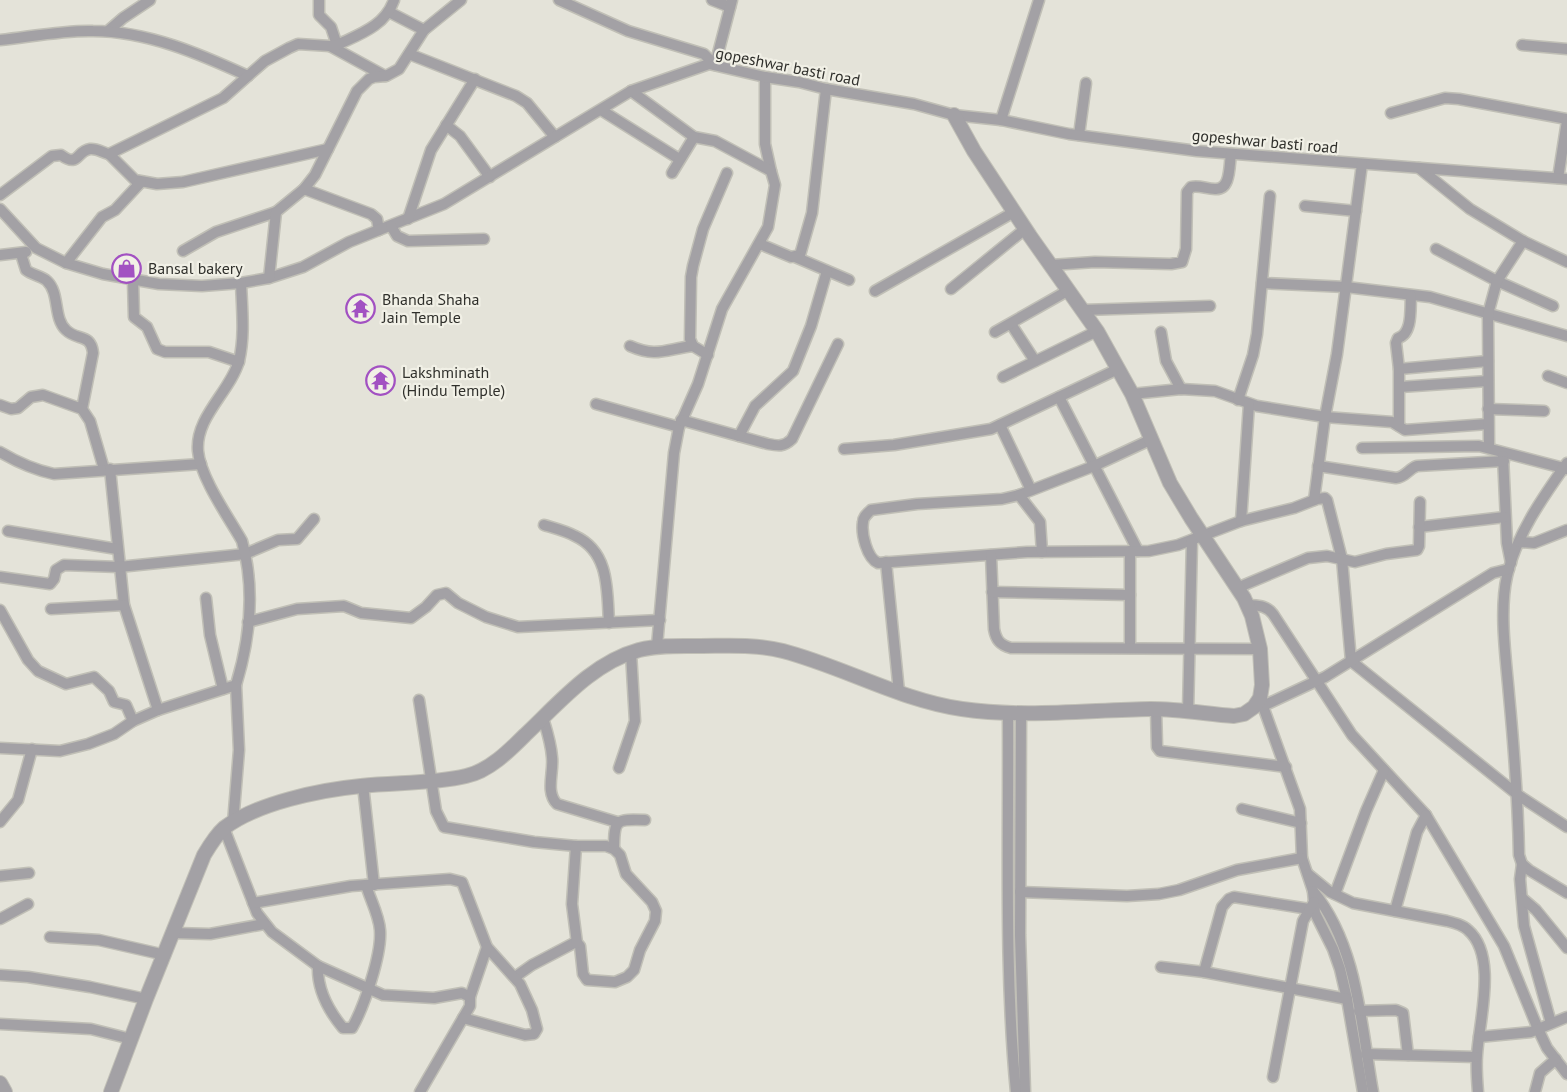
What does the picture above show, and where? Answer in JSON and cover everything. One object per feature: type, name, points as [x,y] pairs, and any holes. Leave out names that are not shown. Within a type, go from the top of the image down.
[{"type":"street","points":[[108,31],[128,13],[150,0]]},
{"type":"street","points":[[320,0],[319,15],[331,27],[334,45],[386,76]]},
{"type":"street","points":[[109,154],[223,98],[265,61],[297,44],[334,45],[373,27],[389,12],[394,0]]},
{"type":"street","points":[[183,251],[216,232],[276,212],[304,189],[315,175],[357,92],[369,79],[386,76],[399,69],[424,30],[461,0]]},
{"type":"street","points":[[559,0],[628,31],[704,54],[712,64]]},
{"type":"street","points":[[712,0],[731,3],[712,64]]},
{"type":"street","points":[[1001,120],[1039,0]]},
{"type":"street","points":[[389,12],[424,30]]},
{"type":"street","points":[[0,40],[90,30],[108,31],[179,46],[248,76]]},
{"type":"street","points":[[1522,45],[1567,49]]},
{"type":"street","points":[[409,54],[505,90],[527,102],[555,137]]},
{"type":"street","name":"gopeshwar basti road","points":[[0,209],[36,248],[66,263],[104,274],[133,280],[202,286],[268,278],[303,267],[349,242],[444,204],[631,92],[712,64],[765,77],[914,104],[954,115],[1001,120],[1079,135],[1231,154],[1562,178]]},
{"type":"street","points":[[657,646],[674,453],[680,424],[698,384],[722,309],[760,244],[768,227],[771,213],[775,185],[765,133],[765,77]]},
{"type":"street","points":[[408,219],[431,150],[475,79]]},
{"type":"street","points":[[1079,135],[1086,83]]},
{"type":"street","points":[[795,257],[800,255],[812,213],[826,89]]},
{"type":"street","points":[[631,92],[694,137],[715,141],[771,171]]},
{"type":"street","points":[[1392,113],[1445,98],[1567,120],[1562,178]]},
{"type":"street","points":[[601,110],[676,157]]},
{"type":"street","points":[[954,115],[974,151],[1025,229],[1097,331],[1132,394],[1150,440],[1197,538],[1237,588],[1252,616],[1260,649],[1262,702],[1300,809],[1302,858],[1308,874],[1315,913],[1340,969],[1363,1092]]},
{"type":"street","points":[[447,125],[460,136],[490,177]]},
{"type":"street","points":[[672,173],[694,137]]},
{"type":"street","points":[[0,195],[52,156],[61,155],[68,160],[73,160],[87,150],[93,149],[109,154],[129,176],[141,182],[157,184],[183,182],[328,148]]},
{"type":"street","points":[[1051,265],[1095,262],[1172,264],[1182,262],[1185,249],[1187,192],[1191,187],[1215,189],[1227,184],[1231,154]]},
{"type":"street","points":[[1314,500],[1325,417],[1337,354],[1362,164]]},
{"type":"street","points":[[1419,168],[1470,209],[1523,241],[1567,262]]},
{"type":"street","points":[[708,355],[693,345],[690,339],[691,277],[704,229],[727,173]]},
{"type":"street","points":[[66,263],[102,217],[115,210],[141,182]]},
{"type":"street","points":[[304,189],[372,214],[379,230]]},
{"type":"street","points":[[1241,521],[1243,402],[1257,334],[1270,196]]},
{"type":"street","points":[[1305,206],[1356,211]]},
{"type":"street","points":[[268,278],[276,212]]},
{"type":"street","points":[[875,291],[1014,212]]},
{"type":"street","points":[[391,226],[397,236],[408,241],[484,240]]},
{"type":"street","points":[[951,289],[1025,229]]},
{"type":"street","points":[[1489,447],[1488,314],[1497,281],[1523,241]]},
{"type":"street","points":[[760,244],[849,280]]},
{"type":"street","points":[[0,255],[21,254],[36,248]]},
{"type":"street","points":[[1436,249],[1497,281],[1553,306]]},
{"type":"street","points":[[21,254],[26,270],[45,279],[51,286],[62,325],[66,330],[90,342],[92,346],[93,353],[82,409]]},
{"type":"street","points":[[739,436],[755,406],[793,371],[811,326],[826,271]]},
{"type":"street","points":[[133,280],[134,317],[147,327],[157,349],[165,352],[209,352],[238,362]]},
{"type":"street","points":[[241,283],[242,343],[238,362],[231,380],[200,432],[198,450],[201,464],[242,541],[245,554],[249,608],[243,663],[236,685],[239,750],[229,826],[253,903],[264,924],[272,932],[318,966],[368,989],[395,997],[434,998],[462,993],[470,997]]},
{"type":"street","points":[[1262,283],[1346,287],[1444,300],[1567,336]]},
{"type":"street","points":[[995,332],[1069,290]]},
{"type":"street","points":[[1399,426],[1400,387],[1396,343],[1398,338],[1408,332],[1412,296]]},
{"type":"street","points":[[1083,310],[1210,306]]},
{"type":"street","points":[[1011,324],[1035,361]]},
{"type":"street","points":[[1003,377],[1097,331]]},
{"type":"street","points":[[1161,332],[1166,361],[1181,389]]},
{"type":"street","points":[[596,404],[779,446],[792,439],[838,344]]},
{"type":"street","points":[[630,346],[644,352],[656,353],[693,345]]},
{"type":"street","points":[[1399,369],[1488,361]]},
{"type":"street","points":[[844,449],[968,435],[991,429],[1118,369]]},
{"type":"street","points":[[1548,376],[1567,383]]},
{"type":"street","points":[[1400,387],[1488,381]]},
{"type":"street","points":[[1132,394],[1181,389],[1215,392],[1243,402],[1325,417],[1392,422],[1405,430],[1488,424]]},
{"type":"street","points":[[0,405],[11,409],[18,408],[31,397],[43,395],[82,409],[90,421],[107,469],[124,605],[158,710]]},
{"type":"street","points":[[1059,397],[1134,551],[1130,595],[1130,648]]},
{"type":"street","points":[[1488,409],[1544,411]]},
{"type":"street","points":[[1000,425],[1031,490]]},
{"type":"street","points":[[1150,440],[1094,466],[1019,495],[992,500],[907,505],[871,510],[862,521],[870,556],[878,563],[1042,552],[1164,549],[1241,521],[1294,508],[1321,498],[1327,500],[1342,559],[1351,661],[1518,795],[1567,827]]},
{"type":"street","points":[[1362,448],[1489,447],[1503,457]]},
{"type":"street","points":[[0,452],[41,471],[54,474],[201,464]]},
{"type":"street","points":[[1318,466],[1396,478],[1402,478],[1417,466],[1503,457],[1566,467],[1534,513],[1519,542],[1510,566],[1505,590],[1504,639],[1518,795],[1522,898],[1527,941],[1551,1023]]},
{"type":"street","points":[[1503,457],[1510,566]]},
{"type":"street","points":[[1019,495],[1040,522],[1042,552]]},
{"type":"street","points":[[1237,588],[1308,558],[1327,556],[1355,562],[1386,554],[1417,550],[1420,502]]},
{"type":"street","points":[[1419,527],[1506,517]]},
{"type":"street","points":[[0,577],[50,584],[57,570],[64,566],[119,567],[245,554],[278,540],[297,539],[314,519]]},
{"type":"street","points":[[544,525],[576,536],[587,543],[600,559],[606,575],[609,623]]},
{"type":"street","points":[[1519,542],[1534,543],[1567,530]]},
{"type":"street","points":[[8,531],[117,549]]},
{"type":"street","points":[[1188,712],[1189,647],[1197,538]]},
{"type":"street","points":[[991,555],[994,629],[996,639],[1003,646],[1011,648],[1260,649]]},
{"type":"street","points":[[886,562],[899,692]]},
{"type":"street","points":[[111,1092],[204,855],[214,839],[229,826],[267,806],[296,798],[363,785],[431,781],[468,776],[507,753],[594,672],[631,653],[657,646],[740,645],[781,650],[899,692],[962,709],[1014,713],[1156,709],[1234,716],[1244,714],[1262,702],[1316,682],[1493,573],[1510,566]]},
{"type":"street","points":[[992,592],[1130,595]]},
{"type":"street","points":[[248,622],[297,609],[344,606],[361,613],[411,618],[437,596],[446,593],[458,603],[486,617],[518,627],[660,620]]},
{"type":"street","points":[[206,598],[210,635],[223,689]]},
{"type":"street","points":[[51,609],[124,605]]},
{"type":"street","points":[[1247,605],[1268,608],[1352,735],[1426,814],[1504,946],[1547,1048],[1567,1074]]},
{"type":"street","points":[[0,610],[32,665],[66,684],[94,677],[110,691],[114,702],[126,705],[133,721]]},
{"type":"street","points":[[619,768],[634,721],[631,653]]},
{"type":"street","points":[[0,748],[60,751],[88,744],[114,735],[133,721],[158,710],[236,685]]},
{"type":"street","points":[[419,700],[436,811],[444,827],[524,840],[576,846],[606,846],[614,849],[620,855],[626,874],[652,902],[656,911],[655,921],[640,950],[634,970],[627,977],[615,982],[587,980],[584,974],[572,897],[576,846]]},
{"type":"street","points":[[1156,709],[1156,747],[1160,751],[1286,767]]},
{"type":"street","points":[[1014,713],[1025,1092]]},
{"type":"street","points":[[1014,713],[1009,972],[1016,1092]]},
{"type":"street","points":[[543,718],[552,756],[551,794],[553,800],[557,804],[617,822]]},
{"type":"street","points":[[0,822],[18,800],[32,749]]},
{"type":"street","points":[[1335,894],[1369,803],[1384,770]]},
{"type":"street","points":[[318,966],[317,979],[321,994],[344,1028],[352,1028],[368,989],[380,932],[370,885],[363,785]]},
{"type":"street","points":[[1242,809],[1301,822]]},
{"type":"street","points":[[1395,911],[1417,832],[1426,814]]},
{"type":"street","points":[[614,849],[614,827],[617,822],[621,819],[645,820]]},
{"type":"street","points":[[1020,892],[1127,896],[1159,894],[1212,880],[1237,870],[1302,858]]},
{"type":"street","points":[[1522,864],[1567,893]]},
{"type":"street","points":[[0,876],[29,873]]},
{"type":"street","points":[[1308,874],[1335,894],[1353,903],[1447,921],[1461,925],[1474,937],[1480,949],[1485,986],[1476,1057],[1478,1092]]},
{"type":"street","points":[[253,903],[370,885],[450,879],[462,882],[487,947],[515,977],[532,1010],[537,1029],[534,1034],[525,1035],[463,1018]]},
{"type":"street","points":[[1204,972],[1222,907],[1228,899],[1234,897],[1312,901],[1325,906],[1344,945],[1356,991],[1372,1092]]},
{"type":"street","points":[[1522,898],[1536,910],[1567,948]]},
{"type":"street","points":[[1273,1077],[1303,921],[1312,901]]},
{"type":"street","points":[[0,919],[28,904]]},
{"type":"street","points":[[174,933],[210,934],[264,924]]},
{"type":"street","points":[[50,937],[99,940],[165,955]]},
{"type":"street","points":[[515,977],[569,944],[578,943]]},
{"type":"street","points":[[420,1092],[470,1006],[470,997],[487,947]]},
{"type":"street","points":[[1161,967],[1204,972],[1347,999]]},
{"type":"street","points":[[0,975],[90,987],[146,999]]},
{"type":"street","points":[[1359,1011],[1396,1010],[1403,1013],[1408,1055]]},
{"type":"street","points":[[1479,1037],[1522,1034],[1567,1017]]},
{"type":"street","points":[[0,1024],[72,1027],[106,1031],[131,1039]]},
{"type":"street","points":[[1366,1054],[1476,1057]]},
{"type":"street","points":[[1535,1092],[1540,1073],[1556,1059]]},
{"type":"street","points":[[0,1083],[4,1092]]},
{"type":"place","name":"Bansal bakery","points":[[127,268]]},
{"type":"place","name":"Bhanda Shaha Jain Temple","points":[[361,308]]},
{"type":"place","name":"Lakshminath (Hindu Temple)","points":[[381,381]]}]
